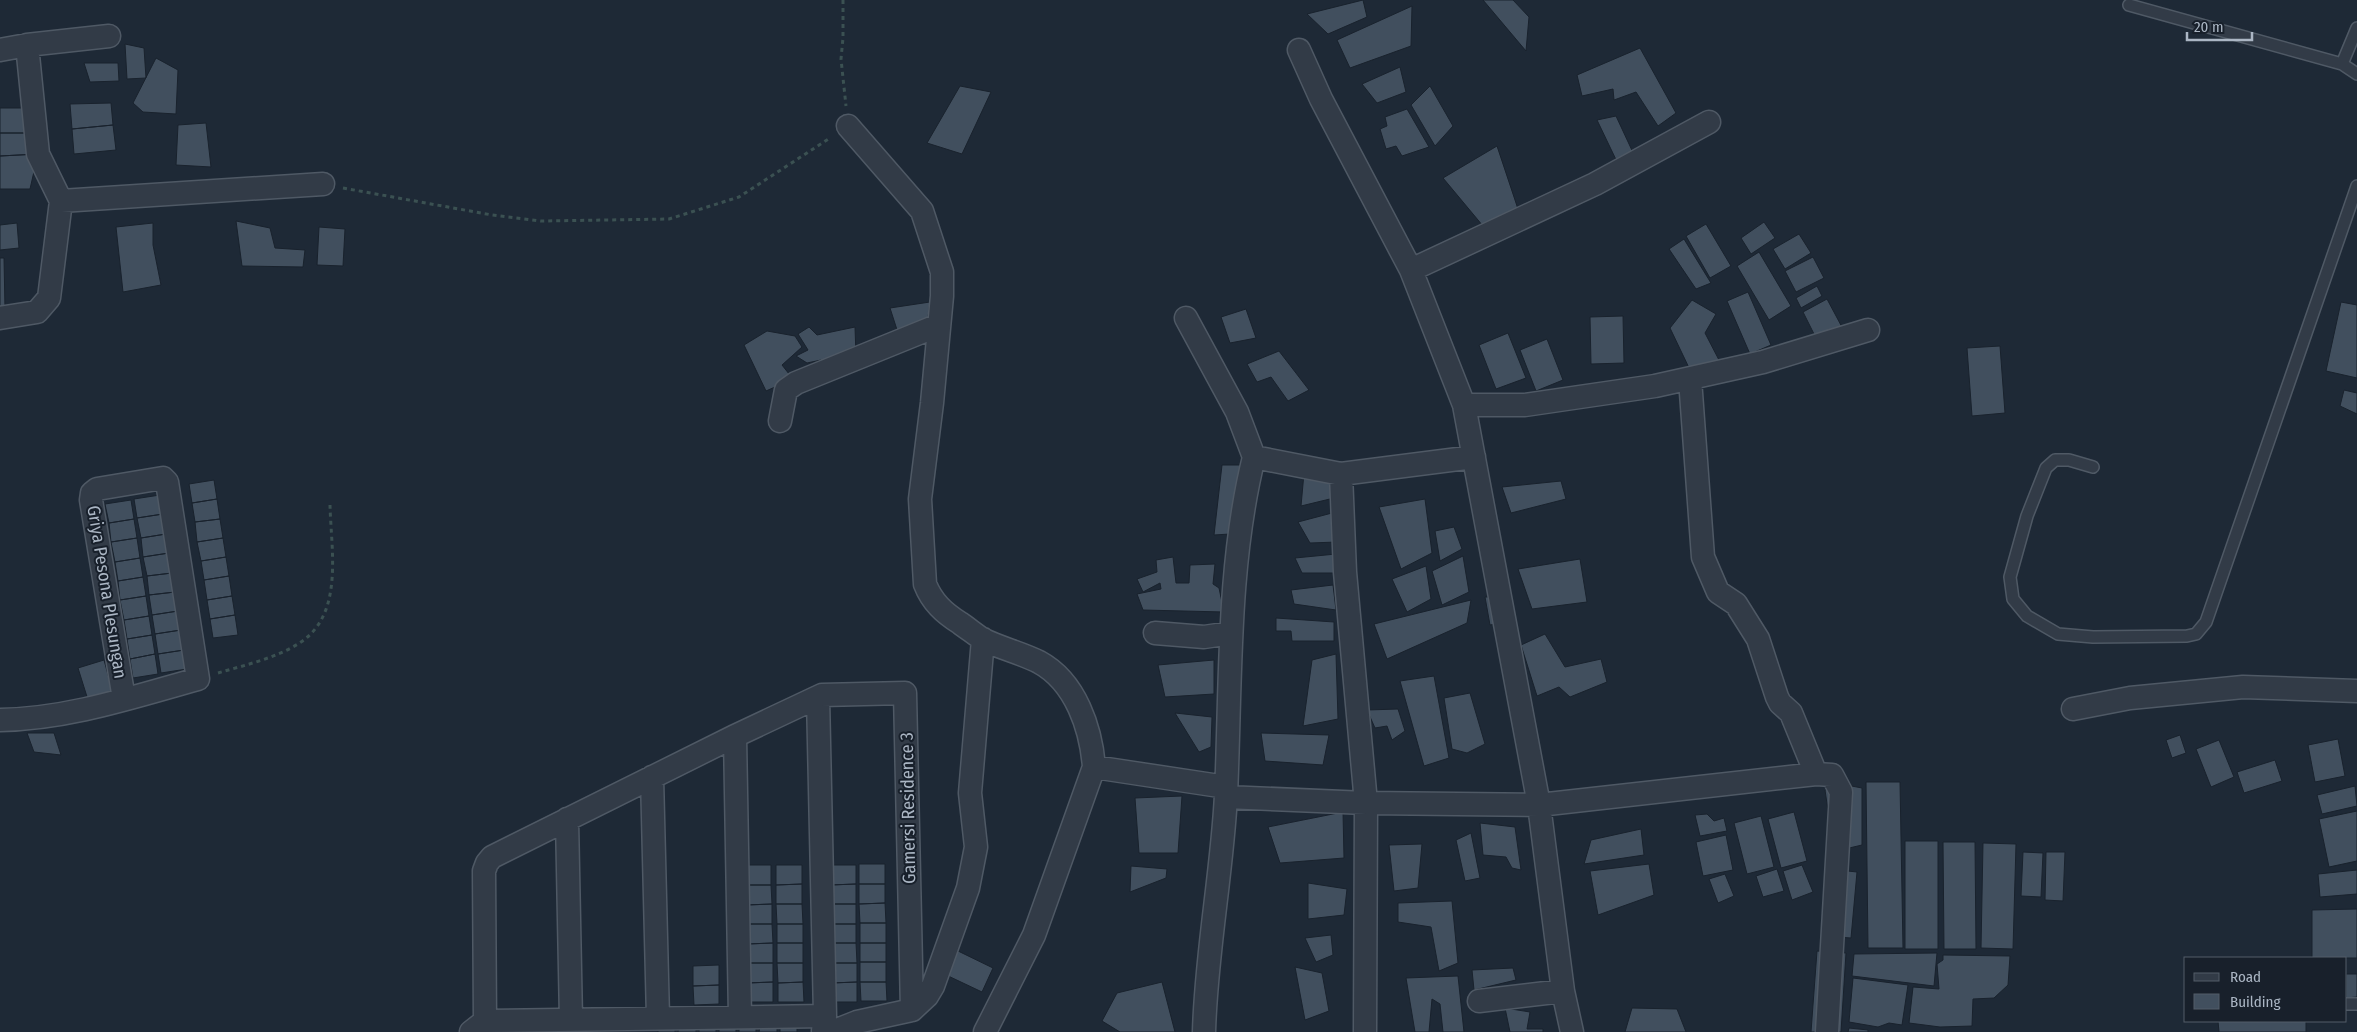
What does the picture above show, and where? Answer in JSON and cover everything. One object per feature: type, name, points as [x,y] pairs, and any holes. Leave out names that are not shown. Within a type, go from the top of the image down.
[{"type":"street","points":[[0,50],[27,45],[109,36]]},
{"type":"street","points":[[0,318],[37,312],[49,298],[60,201],[38,154],[27,45]]},
{"type":"street","points":[[1298,50],[1320,99],[1410,270],[1464,405],[1539,805],[1563,991],[1572,1032]]},
{"type":"street","points":[[1410,270],[1595,184],[1709,122]]},
{"type":"street","points":[[848,126],[922,211],[942,272],[942,296],[932,403],[920,499],[925,584],[929,596],[937,605],[983,639],[1041,663],[1062,682],[1083,714],[1092,743],[1094,767],[1034,935],[985,1032]]},
{"type":"street","points":[[60,201],[322,184]]},
{"type":"street","points":[[1186,318],[1237,412],[1254,457],[1245,493],[1231,632],[1226,792],[1204,1032]]},
{"type":"street","points":[[780,421],[786,390],[796,383],[939,325]]},
{"type":"street","points":[[1464,405],[1525,405],[1690,379],[1763,362],[1868,330]]},
{"type":"street","points":[[1690,379],[1703,556],[1718,592],[1736,604],[1758,639],[1780,703],[1791,713],[1816,774]]},
{"type":"street","points":[[1254,457],[1340,474],[1474,457]]},
{"type":"street","points":[[1340,474],[1345,572],[1366,803],[1365,1032]]},
{"type":"street","name":"Griya Pesona Plesungan","points":[[124,699],[91,500],[92,493],[97,489],[158,478],[163,478],[167,482],[198,679]]},
{"type":"street","points":[[1154,633],[1204,637],[1231,632]]},
{"type":"street","points":[[912,1010],[927,996],[932,986],[968,888],[976,847],[970,805],[983,639]]},
{"type":"street","points":[[0,720],[65,714],[198,679]]},
{"type":"street","points":[[2073,709],[2130,698],[2243,687],[2357,692]]},
{"type":"street","name":"Gamersi Residence 3","points":[[905,694],[912,1010],[827,1027],[740,1017],[570,1020],[478,1026],[484,871],[492,857],[735,736],[818,697],[905,694]]},
{"type":"street","points":[[818,697],[827,1027]]},
{"type":"street","points":[[735,736],[740,1017]]},
{"type":"street","points":[[1094,767],[1226,792],[1366,803],[1539,805],[1816,774],[1832,775],[1841,792],[1827,1032]]},
{"type":"street","points":[[652,777],[658,1018]]},
{"type":"street","points":[[567,819],[570,1020]]},
{"type":"street","points":[[1479,1001],[1563,991]]},
{"type":"lane","points":[[2129,5],[2342,64],[2357,74]]},
{"type":"lane","points":[[2342,64],[2357,28]]},
{"type":"lane","points":[[2093,467],[2069,460],[2055,460],[2046,468],[2027,516],[2010,577],[2013,599],[2027,616],[2058,634],[2093,637],[2187,636],[2196,634],[2206,622],[2357,186]]},
{"type":"path","points":[[322,184],[492,216],[560,222],[575,220],[669,219],[739,197],[848,126],[841,60],[844,38],[843,0]]},
{"type":"path","points":[[198,679],[266,658],[301,642],[318,628],[332,588],[330,505]]},
{"type":"building","points":[[1363,0],[1367,17],[1328,34],[1307,14]]},
{"type":"building","points":[[1483,0],[1513,0],[1529,17],[1526,51]]},
{"type":"building","points":[[1412,6],[1411,46],[1350,68],[1337,40]]},
{"type":"building","points":[[125,44],[144,48],[146,78],[127,79]]},
{"type":"building","points":[[1640,48],[1676,113],[1658,126],[1636,92],[1614,100],[1613,89],[1582,96],[1577,75]]},
{"type":"building","points":[[156,58],[178,70],[176,114],[143,112],[133,103]]},
{"type":"building","points":[[84,63],[118,63],[119,81],[90,82]]},
{"type":"building","points":[[1400,67],[1406,92],[1377,103],[1362,84]]},
{"type":"building","points":[[960,86],[991,92],[962,154],[927,143]]},
{"type":"building","points":[[1430,86],[1453,126],[1435,146],[1411,105]]},
{"type":"building","points":[[111,103],[113,125],[72,129],[70,104]]},
{"type":"building","points":[[0,108],[24,108],[36,133],[0,133]]},
{"type":"building","points":[[1407,109],[1429,147],[1402,156],[1396,146],[1386,149],[1380,129],[1387,126],[1385,117]]},
{"type":"building","points":[[1616,116],[1636,159],[1620,168],[1597,120]]},
{"type":"building","points":[[206,123],[211,167],[176,165],[178,125]]},
{"type":"building","points":[[113,125],[116,150],[74,154],[72,129]]},
{"type":"building","points":[[0,133],[26,133],[38,154],[0,156]]},
{"type":"building","points":[[1497,146],[1520,215],[1488,232],[1443,178]]},
{"type":"building","points":[[38,154],[30,189],[0,189],[0,156]]},
{"type":"building","points":[[236,221],[270,228],[275,248],[305,250],[303,267],[242,266]]},
{"type":"building","points":[[1764,222],[1775,238],[1751,254],[1741,238]]},
{"type":"building","points":[[17,223],[19,248],[0,250],[0,225]]},
{"type":"building","points":[[153,223],[153,245],[161,285],[123,292],[116,227]]},
{"type":"building","points":[[1706,224],[1731,266],[1710,278],[1686,236]]},
{"type":"building","points":[[319,227],[345,229],[343,266],[317,265]]},
{"type":"building","points":[[1799,234],[1811,253],[1785,269],[1773,249]]},
{"type":"building","points":[[1684,239],[1711,283],[1696,289],[1669,249]]},
{"type":"building","points":[[1759,252],[1791,306],[1769,320],[1737,266]]},
{"type":"building","points":[[1813,257],[1824,278],[1796,292],[1785,271]]},
{"type":"building","points":[[0,258],[4,258],[5,309],[0,309]]},
{"type":"building","points":[[1817,286],[1822,296],[1801,308],[1796,298]]},
{"type":"building","points":[[1748,292],[1771,345],[1750,354],[1727,301]]},
{"type":"building","points":[[1827,299],[1843,329],[1818,342],[1803,312]]},
{"type":"building","points":[[1692,300],[1716,314],[1705,333],[1719,360],[1691,372],[1670,328]]},
{"type":"building","points":[[930,302],[927,325],[899,336],[890,308]]},
{"type":"building","points":[[2341,302],[2357,305],[2357,378],[2326,371]]},
{"type":"building","points":[[1246,309],[1256,338],[1230,343],[1221,317]]},
{"type":"building","points":[[1623,316],[1624,363],[1591,364],[1590,317]]},
{"type":"building","points":[[809,327],[817,335],[855,327],[856,356],[822,369],[821,360],[807,363],[796,356],[808,350],[798,334]]},
{"type":"building","points":[[767,331],[795,336],[802,347],[782,365],[793,379],[766,391],[744,345]]},
{"type":"building","points":[[1508,333],[1526,378],[1496,389],[1479,345]]},
{"type":"building","points":[[1547,339],[1563,380],[1536,391],[1520,350]]},
{"type":"building","points":[[2000,346],[2005,413],[1972,416],[1967,348]]},
{"type":"building","points":[[1279,351],[1309,390],[1288,401],[1271,377],[1257,382],[1247,364]]},
{"type":"building","points":[[2344,390],[2357,393],[2357,414],[2340,406]]},
{"type":"building","points":[[1222,465],[1243,465],[1230,534],[1214,535]]},
{"type":"building","points":[[1304,473],[1333,481],[1334,498],[1301,506]]},
{"type":"building","points":[[214,480],[217,499],[192,503],[189,484]]},
{"type":"building","points":[[1561,481],[1566,499],[1511,513],[1502,487]]},
{"type":"building","points":[[160,495],[163,514],[137,518],[134,499]]},
{"type":"building","points":[[217,499],[220,519],[195,522],[192,503]]},
{"type":"building","points":[[1425,499],[1432,553],[1401,569],[1379,507]]},
{"type":"building","points":[[131,500],[134,519],[109,523],[105,504]]},
{"type":"building","points":[[1332,513],[1337,542],[1310,543],[1298,522]]},
{"type":"building","points":[[163,514],[166,534],[141,538],[137,518]]},
{"type":"building","points":[[134,519],[137,538],[111,542],[109,523]]},
{"type":"building","points":[[220,519],[223,538],[197,542],[195,522]]},
{"type":"building","points":[[1454,527],[1462,549],[1440,561],[1435,531]]},
{"type":"building","points":[[166,534],[169,553],[143,557],[141,538]]},
{"type":"building","points":[[137,538],[140,558],[115,562],[111,542]]},
{"type":"building","points":[[223,538],[226,557],[201,561],[197,542]]},
{"type":"building","points":[[169,553],[172,573],[147,576],[143,557]]},
{"type":"building","points":[[1336,554],[1342,573],[1302,573],[1295,558]]},
{"type":"building","points":[[1463,556],[1469,592],[1442,605],[1432,571]]},
{"type":"building","points":[[226,557],[229,576],[204,580],[201,561]]},
{"type":"building","points":[[1173,557],[1176,583],[1189,583],[1190,565],[1215,564],[1213,584],[1219,588],[1224,612],[1143,610],[1137,594],[1161,589],[1160,583],[1143,592],[1137,579],[1157,572],[1156,560]]},
{"type":"building","points":[[140,558],[143,577],[118,581],[115,562]]},
{"type":"building","points":[[1580,559],[1587,602],[1532,609],[1518,569]]},
{"type":"building","points":[[1426,566],[1431,599],[1407,612],[1392,579]]},
{"type":"building","points":[[172,573],[175,592],[149,595],[147,576]]},
{"type":"building","points":[[229,576],[232,596],[207,600],[204,580]]},
{"type":"building","points":[[143,577],[146,596],[120,600],[118,581]]},
{"type":"building","points":[[1333,585],[1336,610],[1294,604],[1291,590]]},
{"type":"building","points":[[175,592],[178,611],[152,615],[149,595]]},
{"type":"building","points":[[146,596],[149,616],[124,620],[120,600]]},
{"type":"building","points":[[232,596],[235,615],[210,619],[207,600]]},
{"type":"building","points":[[1485,597],[1493,597],[1502,623],[1490,625]]},
{"type":"building","points":[[1471,600],[1467,623],[1387,659],[1374,624]]},
{"type":"building","points":[[178,611],[181,630],[155,634],[152,615]]},
{"type":"building","points":[[235,615],[238,635],[213,638],[210,619]]},
{"type":"building","points":[[149,616],[152,635],[127,639],[124,620]]},
{"type":"building","points":[[1276,618],[1334,622],[1334,641],[1292,641],[1291,631],[1276,631]]},
{"type":"building","points":[[181,630],[184,650],[158,654],[155,634]]},
{"type":"building","points":[[1545,634],[1565,667],[1601,659],[1607,682],[1570,697],[1559,687],[1537,696],[1521,645]]},
{"type":"building","points":[[152,635],[155,654],[130,659],[127,639]]},
{"type":"building","points":[[184,650],[187,669],[161,673],[158,654]]},
{"type":"building","points":[[155,654],[158,674],[133,678],[130,659]]},
{"type":"building","points":[[1336,654],[1338,719],[1303,726],[1312,660]]},
{"type":"building","points":[[104,660],[113,693],[88,700],[78,668]]},
{"type":"building","points":[[1214,660],[1214,694],[1165,697],[1158,665]]},
{"type":"building","points":[[1434,676],[1449,758],[1424,766],[1400,681]]},
{"type":"building","points":[[1470,693],[1485,744],[1467,753],[1452,749],[1444,698]]},
{"type":"building","points":[[1398,709],[1405,731],[1392,740],[1387,726],[1375,728],[1367,710]]},
{"type":"building","points":[[1175,713],[1212,717],[1211,747],[1199,752]]},
{"type":"building","points":[[27,733],[54,733],[61,755],[34,752]]},
{"type":"building","points":[[1261,733],[1329,735],[1323,765],[1265,761]]},
{"type":"building","points":[[2180,735],[2186,753],[2172,758],[2166,740]]},
{"type":"building","points":[[2338,739],[2345,776],[2315,782],[2308,745]]},
{"type":"building","points":[[2219,740],[2234,777],[2211,787],[2196,749]]},
{"type":"building","points":[[2275,760],[2282,781],[2244,793],[2237,772]]},
{"type":"building","points":[[1866,782],[1900,782],[1903,948],[1868,948]]},
{"type":"building","points":[[1841,784],[1862,788],[1862,845],[1845,849],[1833,845],[1825,790]]},
{"type":"building","points":[[2355,786],[2357,806],[2322,814],[2317,795]]},
{"type":"building","points":[[1182,796],[1178,853],[1139,853],[1135,798]]},
{"type":"building","points":[[2357,811],[2357,861],[2329,867],[2319,819]]},
{"type":"building","points":[[1343,812],[1344,858],[1280,863],[1268,827]]},
{"type":"building","points":[[1794,812],[1807,861],[1781,868],[1768,819]]},
{"type":"building","points":[[1707,814],[1714,821],[1724,818],[1727,831],[1700,836],[1695,815]]},
{"type":"building","points":[[1761,816],[1774,867],[1747,874],[1734,823]]},
{"type":"building","points":[[1480,823],[1515,827],[1521,870],[1512,868],[1506,857],[1483,855]]},
{"type":"building","points":[[1641,829],[1644,855],[1584,864],[1591,840]]},
{"type":"building","points":[[1471,833],[1480,878],[1465,881],[1456,840]]},
{"type":"building","points":[[1726,835],[1733,870],[1703,876],[1696,842]]},
{"type":"building","points":[[1905,841],[1938,841],[1938,949],[1905,949]]},
{"type":"building","points":[[1943,842],[1975,842],[1976,949],[1944,949]]},
{"type":"building","points":[[1983,843],[2016,844],[2013,949],[1981,948]]},
{"type":"building","points":[[1422,844],[1418,888],[1394,891],[1389,845]]},
{"type":"building","points":[[2023,852],[2043,853],[2041,897],[2021,896]]},
{"type":"building","points":[[2046,852],[2065,852],[2063,901],[2045,900]]},
{"type":"building","points":[[859,864],[885,864],[885,884],[859,884]]},
{"type":"building","points":[[1649,864],[1654,895],[1598,915],[1590,871]]},
{"type":"building","points":[[745,865],[771,865],[771,885],[746,885]]},
{"type":"building","points":[[776,865],[802,865],[802,884],[776,885]]},
{"type":"building","points":[[830,865],[856,865],[856,884],[830,885]]},
{"type":"building","points":[[1802,865],[1813,892],[1792,900],[1783,871]]},
{"type":"building","points":[[1131,866],[1167,869],[1166,878],[1130,892]]},
{"type":"building","points":[[1777,869],[1784,891],[1763,897],[1756,876]]},
{"type":"building","points":[[1829,869],[1857,872],[1851,938],[1823,936]]},
{"type":"building","points":[[2357,870],[2357,894],[2320,897],[2318,874]]},
{"type":"building","points":[[1725,874],[1734,896],[1718,903],[1709,879]]},
{"type":"building","points":[[1308,883],[1347,889],[1344,915],[1308,919]]},
{"type":"building","points":[[802,884],[802,904],[776,904],[776,885]]},
{"type":"building","points":[[856,884],[856,904],[830,904],[830,885]]},
{"type":"building","points":[[859,884],[885,884],[885,903],[859,904]]},
{"type":"building","points":[[746,885],[771,885],[772,904],[746,905]]},
{"type":"building","points":[[1452,901],[1458,963],[1439,971],[1431,927],[1398,922],[1398,903]]},
{"type":"building","points":[[885,903],[886,923],[860,923],[859,904]]},
{"type":"building","points":[[772,904],[772,924],[746,924],[746,905]]},
{"type":"building","points":[[776,904],[802,904],[803,924],[777,924]]},
{"type":"building","points":[[830,904],[856,904],[856,924],[830,924]]},
{"type":"building","points":[[2357,909],[2357,958],[2312,957],[2312,910]]},
{"type":"building","points":[[860,923],[886,923],[886,943],[860,943]]},
{"type":"building","points":[[746,924],[772,924],[773,943],[747,944]]},
{"type":"building","points":[[777,924],[803,924],[803,943],[777,943]]},
{"type":"building","points":[[830,924],[856,924],[856,943],[831,943]]},
{"type":"building","points":[[1331,935],[1333,955],[1316,962],[1305,938]]},
{"type":"building","points":[[773,943],[773,963],[747,963],[747,944]]},
{"type":"building","points":[[777,943],[803,943],[803,963],[777,963]]},
{"type":"building","points":[[831,943],[856,943],[857,963],[831,963]]},
{"type":"building","points":[[860,943],[886,943],[886,962],[860,962]]},
{"type":"building","points":[[956,950],[993,968],[982,992],[944,974]]},
{"type":"building","points":[[1817,951],[1846,953],[1841,1032],[1811,1032]]},
{"type":"building","points":[[1937,953],[1934,986],[1852,976],[1854,954]]},
{"type":"building","points":[[1943,955],[2010,956],[2008,985],[1994,998],[1973,999],[1972,1026],[1940,1027],[1909,1023],[1913,987],[1939,989],[1937,964],[1943,960]]},
{"type":"building","points":[[860,962],[886,962],[886,982],[860,982]]},
{"type":"building","points":[[747,963],[773,963],[773,982],[747,983]]},
{"type":"building","points":[[777,963],[803,963],[803,982],[778,983]]},
{"type":"building","points":[[831,963],[857,963],[857,982],[831,983]]},
{"type":"building","points":[[719,965],[719,985],[693,986],[693,966]]},
{"type":"building","points":[[1295,967],[1322,973],[1329,1011],[1305,1020]]},
{"type":"building","points":[[1513,968],[1516,980],[1474,990],[1472,970]]},
{"type":"building","points":[[2347,974],[2357,974],[2357,997],[2347,998]]},
{"type":"building","points":[[1458,976],[1464,1032],[1443,1032],[1440,1004],[1432,999],[1429,1032],[1415,1032],[1406,978]]},
{"type":"building","points":[[1853,978],[1908,985],[1902,1025],[1889,1023],[1878,1027],[1849,1022]]},
{"type":"building","points":[[773,982],[773,1002],[747,1002],[747,983]]},
{"type":"building","points":[[803,982],[804,1002],[778,1002],[778,983]]},
{"type":"building","points":[[857,982],[857,1002],[831,1002],[831,983]]},
{"type":"building","points":[[860,982],[886,982],[887,1001],[861,1001]]},
{"type":"building","points":[[1162,982],[1175,1032],[1120,1032],[1102,1021],[1117,993]]},
{"type":"building","points":[[719,985],[719,1004],[694,1005],[693,986]]},
{"type":"building","points":[[1505,1008],[1530,1012],[1527,1029],[1543,1029],[1543,1032],[1510,1032]]},
{"type":"building","points":[[1632,1008],[1677,1009],[1686,1032],[1625,1032]]},
{"type":"building","points":[[2218,1022],[2306,1022],[2306,1032],[2219,1032]]},
{"type":"building","points":[[719,1026],[736,1027],[736,1032],[719,1032]]},
{"type":"building","points":[[739,1026],[756,1027],[756,1032],[739,1032]]},
{"type":"building","points":[[658,1027],[675,1028],[675,1032],[658,1032]]},
{"type":"building","points":[[679,1027],[696,1028],[696,1032],[678,1032]]},
{"type":"building","points":[[699,1027],[716,1027],[716,1032],[699,1032]]},
{"type":"building","points":[[760,1027],[777,1027],[777,1032],[759,1032]]},
{"type":"building","points":[[780,1027],[797,1027],[797,1032],[780,1032]]},
{"type":"building","points":[[1849,1028],[1868,1030],[1868,1032],[1848,1032]]}]
